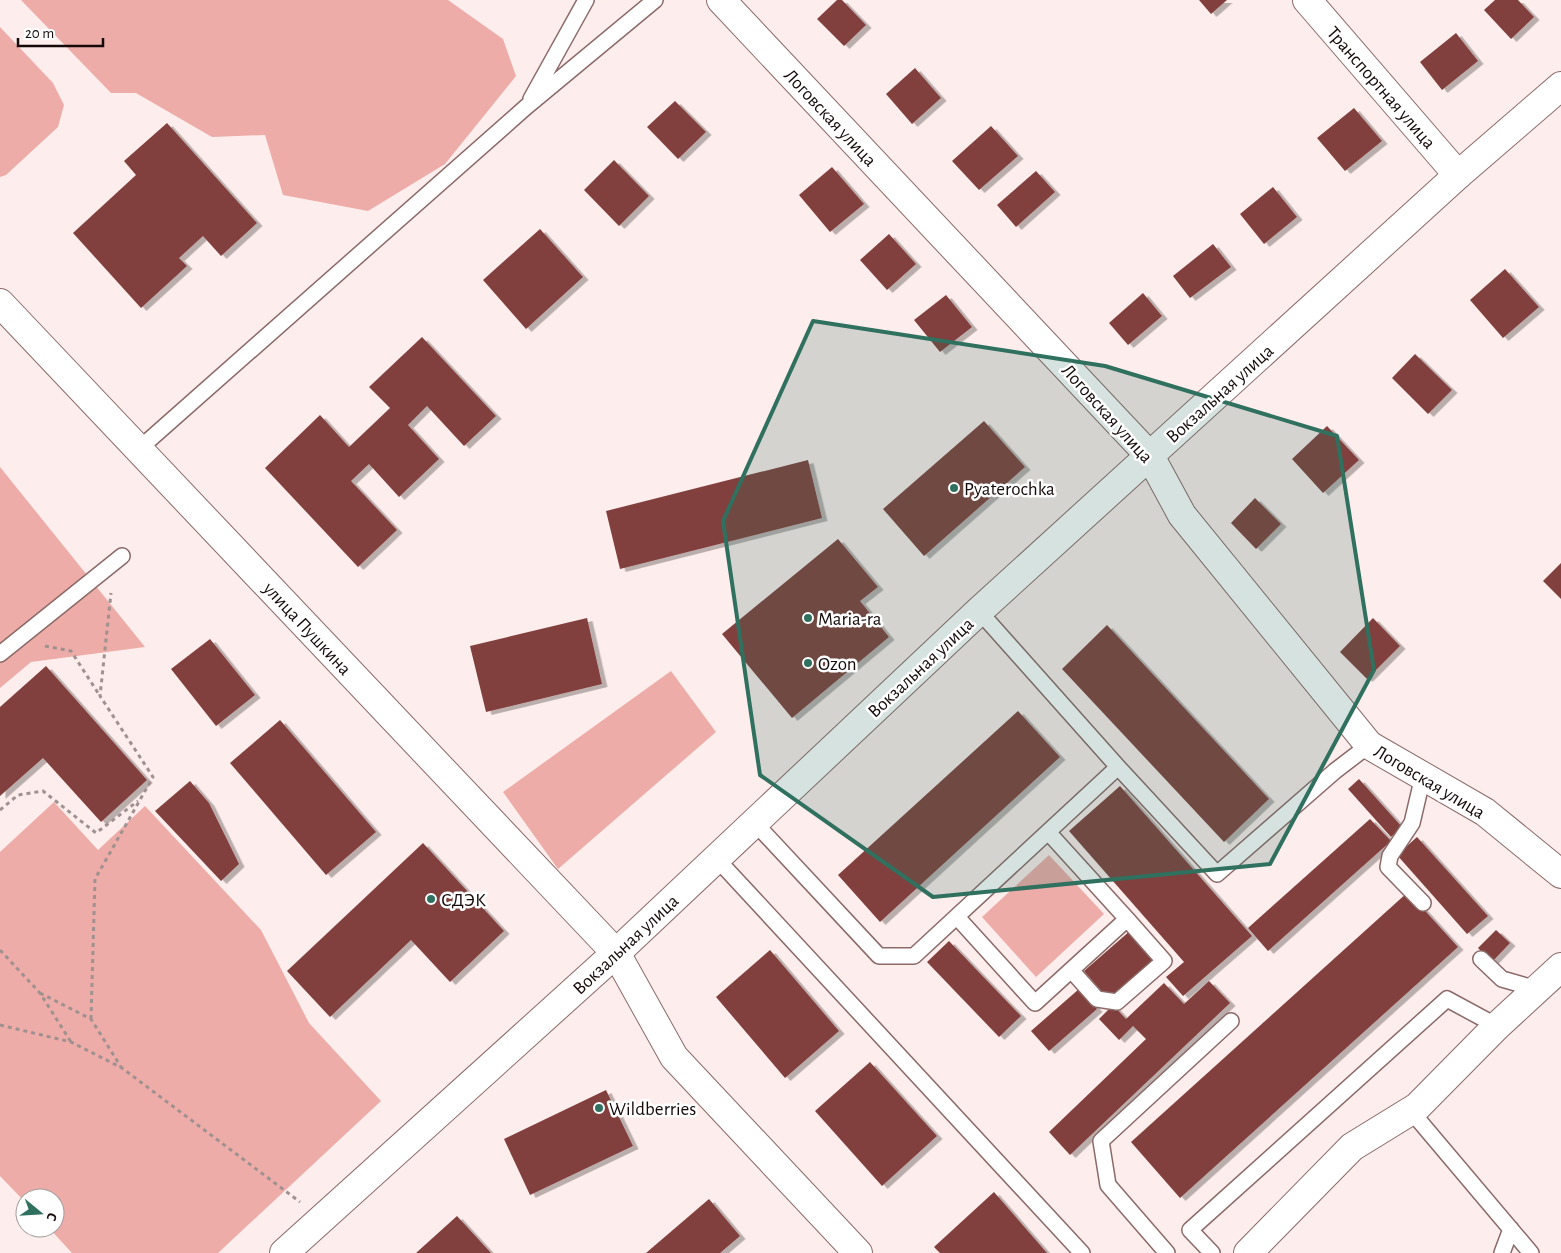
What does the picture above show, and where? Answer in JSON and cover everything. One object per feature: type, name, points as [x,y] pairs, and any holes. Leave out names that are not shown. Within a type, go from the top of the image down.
[{"type":"street","name":"Логовская улица","points":[[721,0],[1150,456],[1182,515],[1369,745],[1485,812],[1561,874]]},
{"type":"street","name":"Транспортная улица","points":[[1307,0],[1458,175]]},
{"type":"street","name":"Вокзальная улица","points":[[284,1253],[616,953],[979,611],[1458,175],[1561,86]]},
{"type":"street","name":"улица Пушкина","points":[[0,302],[616,953],[674,1057],[858,1253]]},
{"type":"street","points":[[1248,1253],[1352,1147],[1411,1111],[1497,1026],[1561,967]]},
{"type":"lane","points":[[526,107],[586,0]]},
{"type":"lane","points":[[139,449],[526,107],[655,0]]},
{"type":"lane","points":[[0,654],[118,559]]},
{"type":"lane","points":[[979,611],[1118,767],[1217,874],[1335,770],[1369,745]]},
{"type":"lane","points":[[754,822],[879,956],[914,956],[1118,767]]},
{"type":"lane","points":[[1423,776],[1412,823],[1390,856],[1388,867],[1423,903]]},
{"type":"lane","points":[[1048,832],[1164,961],[1116,1002],[1097,999],[1071,970]]},
{"type":"lane","points":[[716,858],[1082,1253]]},
{"type":"lane","points":[[956,917],[1035,1003],[1127,919]]},
{"type":"lane","points":[[1481,959],[1502,979],[1537,989]]},
{"type":"lane","points":[[1212,1253],[1190,1230],[1447,999],[1497,1026]]},
{"type":"lane","points":[[1167,1253],[1108,1184],[1101,1141],[1231,1022]]},
{"type":"lane","points":[[1411,1111],[1531,1253]]},
{"type":"lane","points":[[1502,1253],[1511,1229]]},
{"type":"path","points":[[100,696],[118,559]]},
{"type":"path","points":[[17,640],[71,650],[153,777],[95,879],[91,1018]]},
{"type":"path","points":[[0,810],[18,795],[43,791],[96,833],[140,799]]},
{"type":"path","points":[[0,950],[40,993],[71,1042]]},
{"type":"path","points":[[40,993],[91,1018],[122,1068]]},
{"type":"path","points":[[0,1025],[71,1042],[122,1068],[322,1219]]},
{"type":"highlighted area","points":[[813,321],[1105,366],[1337,436],[1374,670],[1270,864],[933,897],[760,775],[723,521]]},
{"type":"shaded area","points":[[21,0],[448,0],[503,39],[516,76],[445,164],[368,211],[283,195],[265,135],[212,137],[136,93],[111,93]]},
{"type":"shaded area","points":[[0,27],[53,83],[64,105],[58,127],[6,175],[0,177]]},
{"type":"shaded area","points":[[0,467],[145,647],[31,662],[0,688]]},
{"type":"shaded area","points":[[671,671],[716,732],[558,869],[503,792]]},
{"type":"shaded area","points":[[54,802],[98,850],[145,806],[261,930],[309,1023],[381,1101],[218,1253],[72,1253],[58,1238],[65,1238],[65,1188],[15,1188],[15,1192],[0,1176],[0,852]]},
{"type":"shaded area","points":[[1049,855],[1104,914],[1036,977],[982,917]]},
{"type":"building","points":[[837,0],[842,0],[866,25],[844,46],[817,19]]},
{"type":"building","points":[[1199,0],[1227,0],[1211,14]]},
{"type":"building","points":[[1495,0],[1518,0],[1534,17],[1511,39],[1484,10]]},
{"type":"building","points":[[1456,33],[1478,61],[1442,90],[1420,62]]},
{"type":"building","points":[[915,68],[941,98],[912,124],[886,94]]},
{"type":"building","points":[[675,101],[706,132],[678,159],[647,127]]},
{"type":"building","points":[[1354,108],[1382,141],[1345,171],[1317,138]]},
{"type":"building","points":[[167,123],[257,223],[221,256],[203,236],[179,258],[187,266],[141,308],[73,233],[136,175],[124,161]]},
{"type":"building","points":[[991,126],[1018,156],[979,190],[952,161]]},
{"type":"building","points":[[614,160],[649,196],[619,226],[584,190]]},
{"type":"building","points":[[832,167],[864,204],[830,232],[799,195]]},
{"type":"building","points":[[1036,171],[1055,192],[1016,227],[997,205]]},
{"type":"building","points":[[1273,187],[1297,217],[1264,244],[1240,214]]},
{"type":"building","points":[[540,229],[583,277],[526,329],[483,280]]},
{"type":"building","points":[[889,234],[916,264],[887,290],[860,260]]},
{"type":"building","points":[[1213,244],[1231,267],[1190,298],[1173,276]]},
{"type":"building","points":[[1505,269],[1539,307],[1503,338],[1470,300]]},
{"type":"building","points":[[1143,293],[1162,316],[1128,345],[1109,323]]},
{"type":"building","points":[[946,295],[972,327],[940,352],[914,320]]},
{"type":"building","points":[[422,337],[496,416],[464,446],[427,406],[408,425],[439,459],[399,497],[369,464],[351,481],[397,530],[358,567],[265,468],[320,415],[349,447],[390,408],[369,387]]},
{"type":"building","points":[[1415,354],[1452,390],[1428,414],[1392,378]]},
{"type":"building","name":"Pyaterochka","points":[[984,421],[1025,467],[924,556],[883,509]]},
{"type":"building","points":[[1327,426],[1359,460],[1323,493],[1292,459]]},
{"type":"building","points":[[808,460],[822,518],[620,569],[606,511]]},
{"type":"building","points":[[1255,498],[1281,524],[1256,549],[1231,523]]},
{"type":"building","name":"Maria-ra","points":[[838,539],[878,587],[860,601],[889,637],[792,718],[722,634]]},
{"type":"building","points":[[1561,563],[1561,599],[1543,581]]},
{"type":"building","points":[[587,618],[602,684],[486,712],[470,646]]},
{"type":"building","points":[[1373,618],[1400,646],[1367,679],[1340,652]]},
{"type":"building","points":[[1107,625],[1269,799],[1224,842],[1062,669]]},
{"type":"building","points":[[210,639],[255,695],[216,726],[171,669]]},
{"type":"building","points":[[46,666],[147,780],[101,822],[43,758],[0,796],[0,707]]},
{"type":"building","points":[[1018,711],[1060,757],[880,922],[838,875]]},
{"type":"building","points":[[280,720],[376,832],[326,875],[230,763]]},
{"type":"building","points":[[1359,779],[1402,827],[1391,837],[1348,789]]},
{"type":"building","points":[[190,781],[209,803],[239,864],[221,881],[155,811]]},
{"type":"building","points":[[1120,786],[1252,936],[1183,996],[1166,977],[1184,962],[1069,831]]},
{"type":"building","points":[[1370,819],[1391,841],[1268,951],[1248,928]]},
{"type":"building","points":[[1417,837],[1488,916],[1467,934],[1397,855]]},
{"type":"building","points":[[423,843],[504,931],[450,982],[411,940],[330,1017],[287,971]]},
{"type":"building","points":[[1408,892],[1458,947],[1180,1198],[1131,1142]]},
{"type":"building","points":[[1131,930],[1156,959],[1109,1000],[1084,971]]},
{"type":"building","points":[[1496,930],[1510,943],[1492,962],[1478,948]]},
{"type":"building","points":[[949,941],[1021,1016],[999,1037],[927,962]]},
{"type":"building","points":[[770,950],[839,1031],[785,1078],[716,997]]},
{"type":"building","points":[[1209,981],[1230,1003],[1070,1155],[1049,1132],[1146,1039],[1133,1026],[1119,1040],[1099,1019],[1113,1005],[1126,1019],[1164,983],[1184,1004]]},
{"type":"building","points":[[1079,989],[1097,1009],[1049,1051],[1031,1031]]},
{"type":"building","points":[[870,1062],[937,1136],[882,1186],[815,1111]]},
{"type":"building","points":[[606,1090],[633,1146],[530,1195],[504,1139]]},
{"type":"building","points":[[994,1192],[1047,1253],[940,1253],[934,1247]]},
{"type":"building","points":[[709,1199],[740,1236],[720,1253],[646,1253]]},
{"type":"building","points":[[457,1216],[491,1253],[416,1253]]},
{"type":"place","name":"Pyaterochka","points":[[954,488]]},
{"type":"place","name":"Maria-ra","points":[[808,618]]},
{"type":"place","name":"Ozon","points":[[808,663]]},
{"type":"place","name":"СДЭК","points":[[431,899]]},
{"type":"place","name":"Wildberries","points":[[599,1108]]}]
